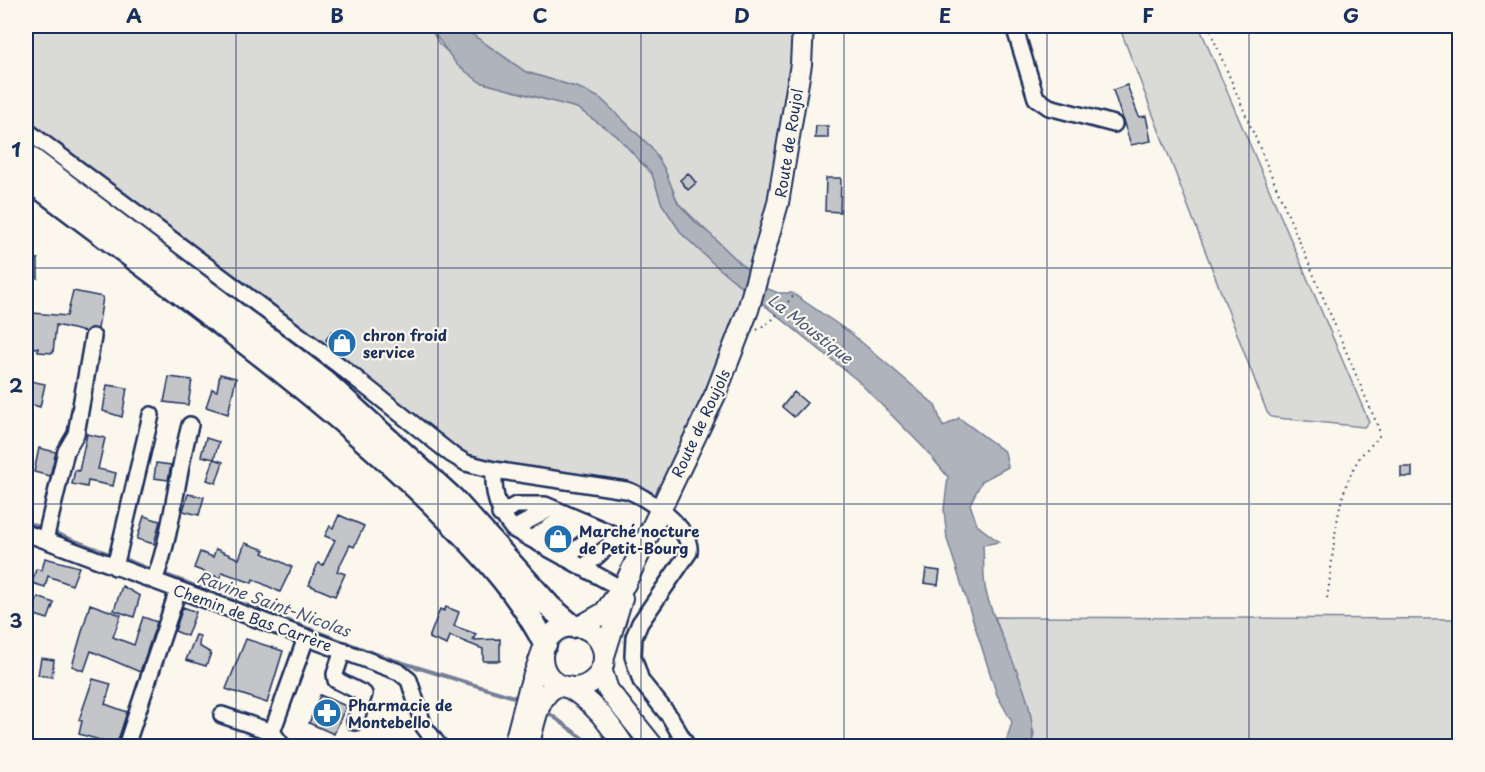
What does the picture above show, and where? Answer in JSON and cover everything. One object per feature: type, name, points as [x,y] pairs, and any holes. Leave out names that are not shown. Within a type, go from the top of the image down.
[{"type":"highway","points":[[26,155],[324,381],[453,499],[550,607],[575,626]]},
{"type":"highway","points":[[26,177],[263,356],[401,473],[453,524],[513,590],[543,649]]},
{"type":"main road","name":"Route de Roujol","points":[[764,259],[780,192],[801,64],[803,26]]},
{"type":"main road","name":"Route de Roujols","points":[[602,663],[623,586],[716,393],[748,310],[764,259]]},
{"type":"main road","name":"Route de Roujols","points":[[575,626],[604,613],[623,586]]},
{"type":"main road","points":[[514,747],[531,682],[543,649],[559,630],[575,626],[596,637],[608,690],[653,747]]},
{"type":"main road","points":[[543,649],[545,671],[594,705],[624,747]]},
{"type":"main road","points":[[528,747],[541,703],[552,687],[591,682],[602,663]]},
{"type":"street","points":[[1014,26],[1036,98],[1049,107],[1114,124]]},
{"type":"street","points":[[26,130],[340,366],[451,454],[466,463],[494,470],[626,490],[641,495],[660,507],[686,539],[690,546],[689,552],[640,622],[634,637],[633,656],[641,681],[670,717],[687,747]]},
{"type":"street","points":[[48,533],[66,451],[76,434],[93,337]]},
{"type":"street","points":[[117,561],[151,415]]},
{"type":"street","points":[[156,575],[173,513],[180,463],[190,425]]},
{"type":"street","points":[[494,470],[493,493],[500,514],[513,529],[583,568],[623,586]]},
{"type":"street","points":[[500,514],[516,505],[533,503],[552,508],[641,546]]},
{"type":"street","points":[[513,529],[552,508]]},
{"type":"street","points":[[531,539],[568,515]]},
{"type":"street","points":[[549,549],[583,521]]},
{"type":"street","points":[[565,558],[602,530]]},
{"type":"street","name":"Chemin de Bas Carrère","points":[[26,536],[48,533],[156,575],[178,590],[343,650],[404,675],[412,688],[424,728],[439,747]]},
{"type":"street","points":[[583,568],[619,537]]},
{"type":"street","points":[[126,747],[178,590]]},
{"type":"street","points":[[222,715],[277,738],[306,638]]},
{"type":"street","points":[[343,650],[335,674],[336,680],[364,694],[355,722]]},
{"type":"path","points":[[1208,26],[1380,429],[1380,437],[1361,456],[1348,479],[1335,526],[1327,598]]},
{"type":"path","points":[[773,319],[796,293]]},
{"type":"shaded area","points":[[26,26],[429,26],[439,44],[483,83],[577,108],[617,136],[652,174],[662,204],[682,234],[748,293],[660,507],[641,495],[466,463],[26,130]]},
{"type":"shaded area","points":[[460,26],[803,26],[801,64],[752,275],[678,203],[664,168],[651,147],[600,98],[579,88],[526,72]]},
{"type":"shaded area","points":[[1119,26],[1199,26],[1369,422],[1364,427],[1271,417],[1267,412]]},
{"type":"shaded area","points":[[995,617],[1459,619],[1459,746],[1032,746],[1034,733]]},
{"type":"water","name":"La Moustique","points":[[429,26],[460,26],[526,72],[579,88],[600,98],[651,147],[664,168],[678,203],[696,223],[766,288],[778,293],[792,293],[852,334],[935,405],[943,427],[959,418],[1005,452],[1008,467],[982,481],[970,504],[977,525],[999,542],[983,545],[985,587],[990,606],[1029,707],[1032,746],[1005,746],[1012,722],[997,695],[947,539],[944,509],[948,477],[924,448],[857,380],[716,266],[682,234],[662,204],[652,174],[617,136],[577,108],[480,82],[457,65]]},
{"type":"building","points":[[1127,85],[1139,117],[1146,116],[1151,141],[1131,145],[1113,90]]},
{"type":"building","points":[[816,126],[828,126],[828,138],[815,138]]},
{"type":"building","points":[[688,173],[696,183],[688,190],[680,180]]},
{"type":"building","points":[[826,178],[841,178],[840,212],[825,211]]},
{"type":"building","points":[[26,258],[38,259],[38,278],[26,277]]},
{"type":"building","points":[[73,291],[103,297],[98,329],[90,328],[85,332],[56,325],[53,353],[38,352],[38,348],[26,347],[26,325],[32,325],[33,313],[67,316]]},
{"type":"building","points":[[332,331],[351,344],[345,353],[326,340]]},
{"type":"building","points":[[220,374],[236,378],[228,414],[206,407],[212,389],[217,391]]},
{"type":"building","points":[[169,377],[192,380],[188,405],[164,402]]},
{"type":"building","points":[[26,380],[45,384],[40,407],[26,403]]},
{"type":"building","points":[[107,385],[127,388],[122,417],[103,411]]},
{"type":"building","points":[[794,392],[807,403],[794,417],[782,407]]},
{"type":"building","points":[[87,434],[105,438],[98,469],[116,473],[113,486],[88,481],[87,487],[72,484],[75,470],[79,471]]},
{"type":"building","points":[[206,438],[219,442],[214,459],[201,456]]},
{"type":"building","points":[[39,448],[56,452],[50,476],[34,472]]},
{"type":"building","points":[[214,459],[223,462],[216,483],[207,480]]},
{"type":"building","points":[[156,463],[171,465],[168,480],[154,478]]},
{"type":"building","points":[[1401,467],[1412,467],[1412,477],[1401,477]]},
{"type":"building","points":[[188,494],[204,497],[199,515],[183,511]]},
{"type":"building","points":[[339,515],[364,526],[354,547],[350,545],[337,571],[345,574],[335,596],[309,585],[318,563],[323,565],[335,540],[325,536],[330,526],[333,528]]},
{"type":"building","points":[[144,516],[160,521],[154,544],[137,539]]},
{"type":"building","points":[[245,543],[265,550],[263,553],[292,567],[280,592],[253,579],[252,583],[222,572],[220,578],[194,568],[200,552],[213,557],[216,549],[239,559]]},
{"type":"building","points":[[45,558],[79,567],[72,585],[48,576],[45,587],[32,583],[36,569],[42,570]]},
{"type":"building","points":[[926,569],[940,571],[938,585],[924,583]]},
{"type":"building","points":[[122,586],[140,596],[134,617],[114,610]]},
{"type":"building","points":[[38,597],[54,603],[48,619],[32,614]]},
{"type":"building","points":[[90,604],[121,615],[113,637],[134,645],[143,617],[157,622],[140,672],[91,651],[84,671],[72,666]]},
{"type":"building","points":[[183,607],[196,612],[187,636],[175,631]]},
{"type":"building","points":[[446,607],[459,612],[454,626],[476,634],[473,640],[500,639],[500,661],[483,661],[483,649],[450,636],[447,645],[429,638],[440,609],[444,611]]},
{"type":"building","points":[[196,635],[200,636],[199,646],[211,653],[206,666],[186,660]]},
{"type":"building","points":[[246,639],[283,651],[267,703],[226,689]]},
{"type":"building","points":[[41,658],[54,660],[52,677],[38,675]]},
{"type":"building","points":[[93,679],[111,684],[105,704],[127,712],[116,747],[101,747],[103,741],[79,734],[82,721],[79,720]]},
{"type":"building","name":"Pharmacie de Montebello","points":[[320,695],[346,706],[334,734],[309,723]]},
{"type":"waterway","name":"Ravine Saint-Nicolas","points":[[26,522],[44,529]]},
{"type":"waterway","name":"Ravine Saint-Nicolas","points":[[52,532],[115,556]]},
{"type":"waterway","name":"Ravine Saint-Nicolas","points":[[122,558],[154,571]]},
{"type":"waterway","name":"Ravine Saint-Nicolas","points":[[161,573],[387,658],[517,698]]},
{"type":"waterway","name":"Ravine Saint-Nicolas","points":[[550,714],[593,746]]},
{"type":"place","name":"chron froid service","points":[[342,343]]},
{"type":"place","name":"Marché nocture de Petit-Bourg","points":[[558,539]]},
{"type":"place","name":"Pharmacie de Montebello","points":[[327,713]]}]
